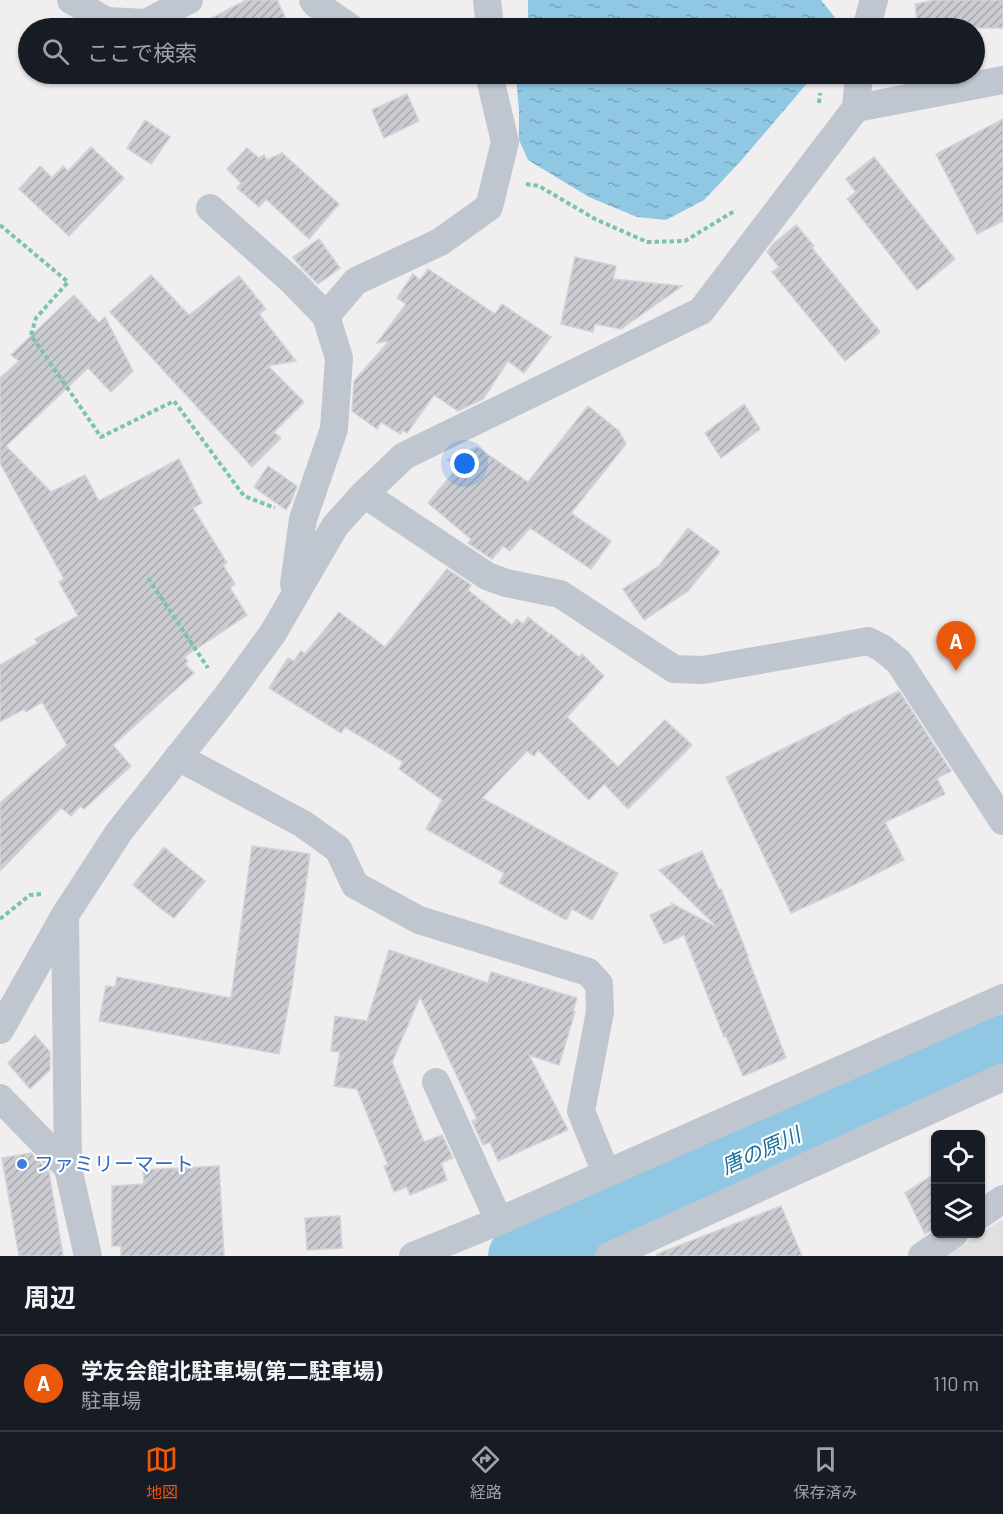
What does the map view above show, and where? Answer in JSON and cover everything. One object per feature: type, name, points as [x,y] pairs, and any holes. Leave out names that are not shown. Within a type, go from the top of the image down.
[{"type":"street","points":[[71,0],[101,18]]},
{"type":"street","points":[[155,18],[189,0]]},
{"type":"street","points":[[313,0],[336,18]]},
{"type":"street","points":[[487,0],[489,18]]},
{"type":"street","points":[[869,18],[874,0]]},
{"type":"street","points":[[985,83],[1003,80]]},
{"type":"street","points":[[326,316],[356,280],[440,242],[489,207],[505,142],[491,84]]},
{"type":"street","points":[[0,1030],[65,915],[119,832],[227,696],[273,633],[334,526],[404,456],[701,311],[856,108],[858,84]]},
{"type":"street","points":[[856,108],[982,84]]},
{"type":"street","points":[[210,208],[291,280],[326,316],[339,358],[334,429],[303,519],[291,601]]},
{"type":"street","points":[[364,494],[487,576],[507,583],[560,594],[674,669],[703,670],[868,641],[882,648],[900,662],[1003,821]]},
{"type":"street","points":[[178,757],[303,824],[338,849],[355,885],[419,920],[588,972],[599,984],[600,1012],[581,1111],[606,1173]]},
{"type":"street","points":[[65,915],[68,1168],[88,1256]]},
{"type":"street","points":[[413,1256],[499,1221],[1003,998]]},
{"type":"street","points":[[609,1256],[1003,1077]]},
{"type":"street","points":[[436,1082],[499,1221]]},
{"type":"street","points":[[0,1098],[68,1168]]},
{"type":"street","points":[[985,1212],[1003,1199]]},
{"type":"street","points":[[922,1256],[947,1238]]},
{"type":"path","points":[[818,111],[820,93]]},
{"type":"path","points":[[496,180],[539,186],[595,219],[647,242],[685,241],[738,209]]},
{"type":"path","points":[[0,225],[68,282],[36,318],[31,335],[101,437],[174,401],[244,496],[303,519]]},
{"type":"path","points":[[148,578],[227,696]]},
{"type":"shaded area","points":[[1003,1219],[1003,1256],[947,1256],[974,1238],[985,1238],[985,1231]]},
{"type":"water","points":[[528,0],[821,0],[835,18],[528,18]]},
{"type":"water","points":[[517,84],[806,84],[740,162],[704,200],[666,220],[637,217],[589,197],[528,160],[519,140]]},
{"type":"building","points":[[246,0],[277,0],[285,18],[212,18]]},
{"type":"building","points":[[935,0],[1003,0],[1003,28],[985,28],[985,18],[917,18],[915,4]]},
{"type":"building","points":[[407,94],[419,121],[384,138],[372,110]]},
{"type":"building","points":[[1003,119],[1003,221],[977,234],[936,154]]},
{"type":"building","points":[[145,120],[170,137],[151,164],[127,148]]},
{"type":"building","points":[[91,147],[124,178],[69,236],[19,189],[40,166],[52,178],[63,166],[68,171]]},
{"type":"building","points":[[247,148],[259,158],[264,155],[267,160],[282,153],[339,204],[309,239],[266,199],[259,207],[237,188],[241,183],[227,169]]},
{"type":"building","points":[[874,157],[955,259],[917,290],[847,199],[856,192],[846,179]]},
{"type":"building","points":[[796,225],[880,332],[845,361],[772,272],[779,267],[767,252]]},
{"type":"building","points":[[319,239],[340,268],[318,284],[293,257]]},
{"type":"building","points":[[575,257],[616,266],[613,279],[682,286],[621,329],[595,324],[593,332],[561,324]]},
{"type":"building","points":[[428,269],[495,314],[502,304],[551,337],[524,373],[508,361],[483,399],[458,411],[434,395],[407,433],[403,430],[400,434],[381,422],[377,429],[352,411],[354,381],[389,341],[377,343],[406,304],[397,298],[413,274],[420,280]]},
{"type":"building","points":[[151,275],[189,315],[239,276],[266,309],[259,314],[296,361],[268,366],[304,402],[274,432],[281,438],[252,467],[110,312]]},
{"type":"building","points":[[74,295],[99,323],[105,317],[133,371],[111,392],[88,368],[6,446],[51,492],[85,475],[99,501],[179,459],[202,503],[193,508],[227,563],[223,565],[235,584],[230,588],[247,615],[184,657],[188,661],[185,664],[194,673],[113,745],[131,766],[84,809],[80,806],[71,816],[61,808],[0,871],[0,803],[67,745],[42,702],[26,712],[24,709],[0,722],[0,665],[38,643],[35,639],[78,616],[59,582],[64,579],[0,463],[0,378],[19,361],[11,355]]},
{"type":"building","points":[[744,404],[760,429],[721,458],[705,433]]},
{"type":"building","points":[[588,406],[619,431],[626,444],[571,513],[611,541],[591,569],[530,528],[510,551],[503,546],[492,559],[468,543],[471,539],[428,503],[458,467],[447,460],[477,447],[528,482]]},
{"type":"building","points":[[268,466],[297,486],[286,510],[254,487]]},
{"type":"building","points":[[688,528],[720,552],[688,591],[644,620],[623,589],[659,566]]},
{"type":"building","points":[[447,569],[471,585],[468,590],[512,625],[517,619],[523,624],[528,617],[548,633],[544,639],[551,634],[579,657],[582,654],[604,676],[567,717],[618,767],[665,720],[692,745],[628,809],[604,784],[589,800],[538,750],[534,756],[527,751],[482,798],[618,873],[592,920],[572,909],[566,920],[499,883],[504,873],[426,829],[442,800],[399,769],[403,762],[345,727],[341,733],[269,688],[288,658],[294,661],[301,651],[305,654],[339,612],[385,647]]},
{"type":"building","points":[[899,691],[951,771],[937,778],[945,794],[885,822],[904,860],[791,913],[726,777]]},
{"type":"building","points":[[252,846],[310,854],[292,987],[279,1054],[99,1021],[106,986],[115,987],[117,977],[231,998]]},
{"type":"building","points":[[164,847],[205,881],[174,918],[133,885]]},
{"type":"building","points":[[702,851],[719,890],[721,889],[786,1058],[743,1076],[726,1036],[724,1037],[684,935],[664,944],[650,915],[672,905],[671,903],[715,925],[659,870]]},
{"type":"building","points":[[389,950],[488,983],[491,972],[577,998],[559,1065],[529,1055],[568,1130],[498,1161],[490,1142],[483,1145],[472,1121],[477,1119],[420,997],[392,1062],[424,1142],[442,1135],[453,1158],[441,1163],[447,1180],[410,1195],[407,1187],[394,1192],[384,1166],[388,1165],[357,1089],[334,1086],[340,1052],[331,1051],[335,1016],[367,1021]]},
{"type":"building","points":[[35,1035],[50,1052],[50,1070],[30,1089],[8,1063]]},
{"type":"building","points":[[31,1153],[49,1172],[63,1256],[19,1256],[2,1158]]},
{"type":"building","points":[[219,1166],[224,1256],[121,1256],[121,1246],[112,1246],[112,1186],[144,1184],[143,1170]]},
{"type":"building","points":[[931,1176],[931,1230],[925,1234],[905,1193]]},
{"type":"building","points":[[781,1206],[802,1256],[657,1256],[657,1254]]},
{"type":"building","points":[[340,1216],[342,1248],[307,1250],[305,1218]]},
{"type":"waterway","name":"唐の原川","points":[[519,1256],[1003,1045]]},
{"type":"place","name":"学友会館北駐車場(第二駐車場)","points":[[956,671]]},
{"type":"place","name":"ファミリーマート","points":[[22,1164]]}]
